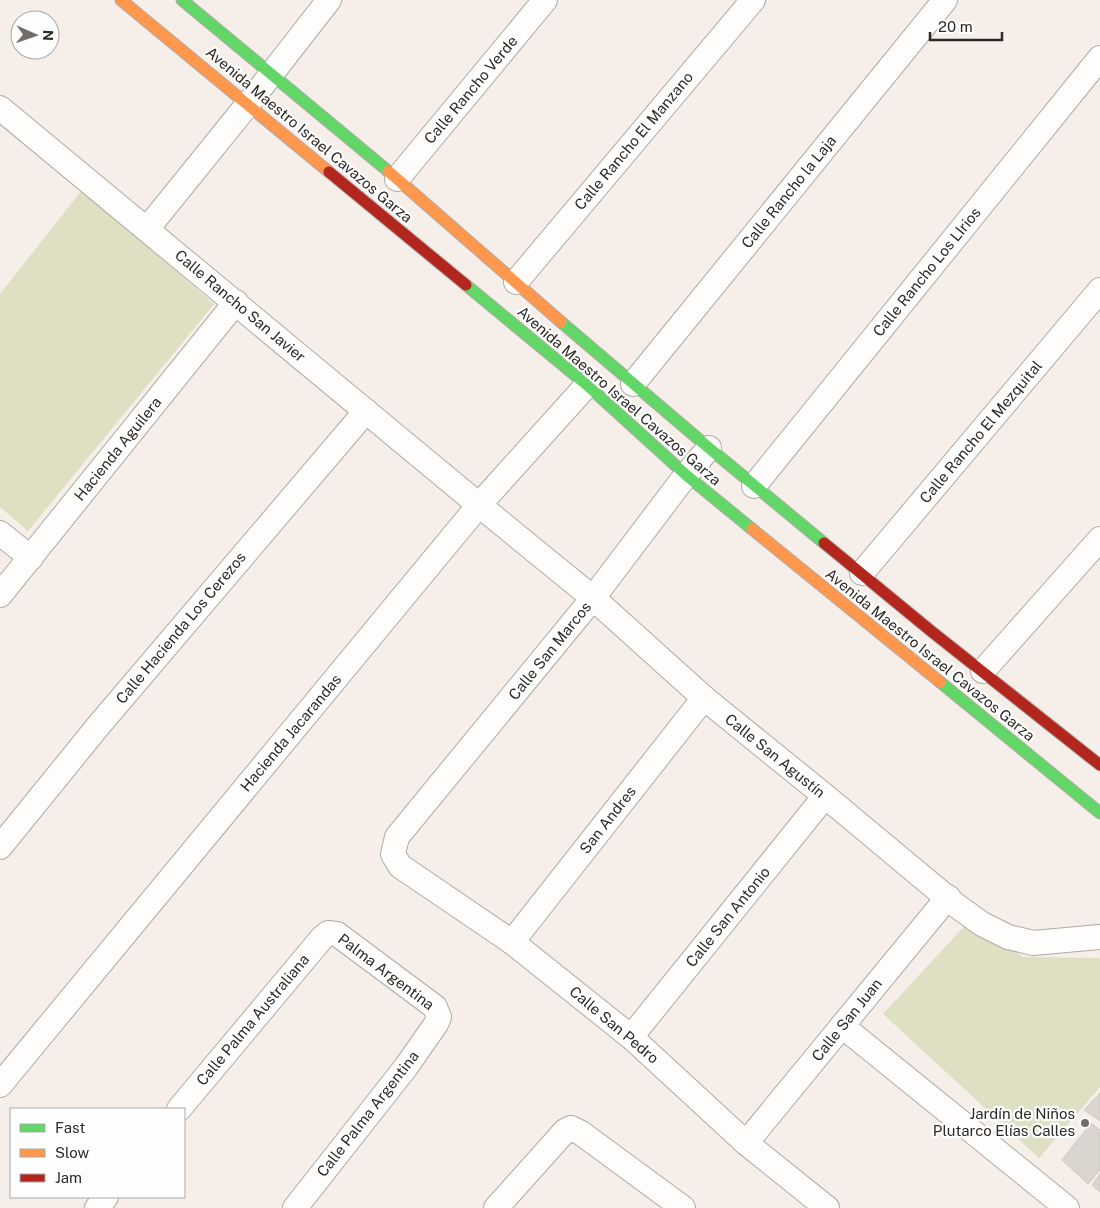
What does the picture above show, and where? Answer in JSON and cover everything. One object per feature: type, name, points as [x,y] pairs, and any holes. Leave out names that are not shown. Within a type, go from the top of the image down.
[{"type":"street","name":"Avenida Maestro Israel Cavazos Garza","points":[[121,0],[587,385],[686,475],[1100,812]]},
{"type":"street","name":"Avenida Maestro Israel Cavazos Garza","points":[[182,0],[397,179],[633,384],[754,486],[862,573],[930,631],[1100,765]]},
{"type":"street","points":[[147,229],[248,104],[328,0]]},
{"type":"street","name":"Calle Rancho Verde","points":[[397,179],[545,0]]},
{"type":"street","name":"Calle Rancho El Manzano","points":[[516,282],[753,0]]},
{"type":"street","name":"Calle Rancho la Laja","points":[[633,384],[946,0]]},
{"type":"street","name":"Calle Rancho Los LIrios","points":[[754,486],[1100,58]]},
{"type":"street","name":"Calle Rancho San Javier","points":[[0,108],[479,505]]},
{"type":"street","name":"Calle Rancho El Mezquital","points":[[862,573],[1100,290]]},
{"type":"street","name":"Hacienda Aguilera","points":[[0,595],[236,302]]},
{"type":"street","name":"Hacienda Jacarandas","points":[[0,1084],[479,505],[587,385]]},
{"type":"street","name":"Calle Hacienda Los Cerezos","points":[[0,847],[99,725],[366,411]]},
{"type":"street","name":"Calle San Marcos","points":[[393,854],[397,837],[593,598],[686,475],[709,448]]},
{"type":"street","name":"Calle San Agustín","points":[[479,505],[593,598],[704,698],[957,906],[982,924],[1008,937],[1033,943],[1100,937]]},
{"type":"street","points":[[0,533],[31,558]]},
{"type":"street","points":[[983,671],[1100,539]]},
{"type":"street","name":"San Andres","points":[[512,942],[704,698]]},
{"type":"street","name":"Calle San Antonio","points":[[631,1037],[825,796]]},
{"type":"street","name":"Calle San Pedro","points":[[393,854],[400,866],[512,942],[631,1037],[746,1143],[827,1208]]},
{"type":"street","name":"Calle San Juan","points":[[746,1143],[948,897]]},
{"type":"street","name":"Palma Argentina","points":[[328,933],[337,934],[435,1007],[438,1018]]},
{"type":"street","name":"Calle Palma Australiana","points":[[180,1108],[328,933]]},
{"type":"street","name":"Calle Palma Argentina","points":[[295,1208],[406,1067],[436,1024],[438,1018]]},
{"type":"street","points":[[842,1026],[1067,1208]]},
{"type":"street","points":[[496,1208],[565,1131],[572,1128],[683,1208]]},
{"type":"street","points":[[97,1208],[105,1198]]},
{"type":"green space","points":[[82,190],[214,304],[28,531],[0,507],[0,294]]},
{"type":"green space","points":[[970,920],[1023,957],[1100,958],[1100,1087],[1039,1158],[883,1014]]},
{"type":"building","points":[[1100,1093],[1100,1121],[1084,1110]]},
{"type":"building","points":[[1091,1123],[1100,1130],[1100,1170],[1088,1184],[1062,1160]]},
{"type":"building","points":[[1100,1174],[1100,1192],[1092,1185]]},
{"type":"traffic: fast","points":[[182,0],[388,171]]},
{"type":"traffic: fast","points":[[466,285],[587,385],[686,475],[752,529]]},
{"type":"traffic: fast","points":[[561,322],[824,543]]},
{"type":"traffic: fast","points":[[940,682],[1100,813]]},
{"type":"traffic: slow","points":[[121,0],[329,172]]},
{"type":"traffic: slow","points":[[388,171],[561,322]]},
{"type":"traffic: slow","points":[[752,529],[940,682]]},
{"type":"traffic: jam","points":[[329,172],[466,285]]},
{"type":"traffic: jam","points":[[824,543],[931,631],[1100,765]]},
{"type":"place","name":"Jardín de Niños Plutarco Elías Calles","points":[[1085,1123]]}]
